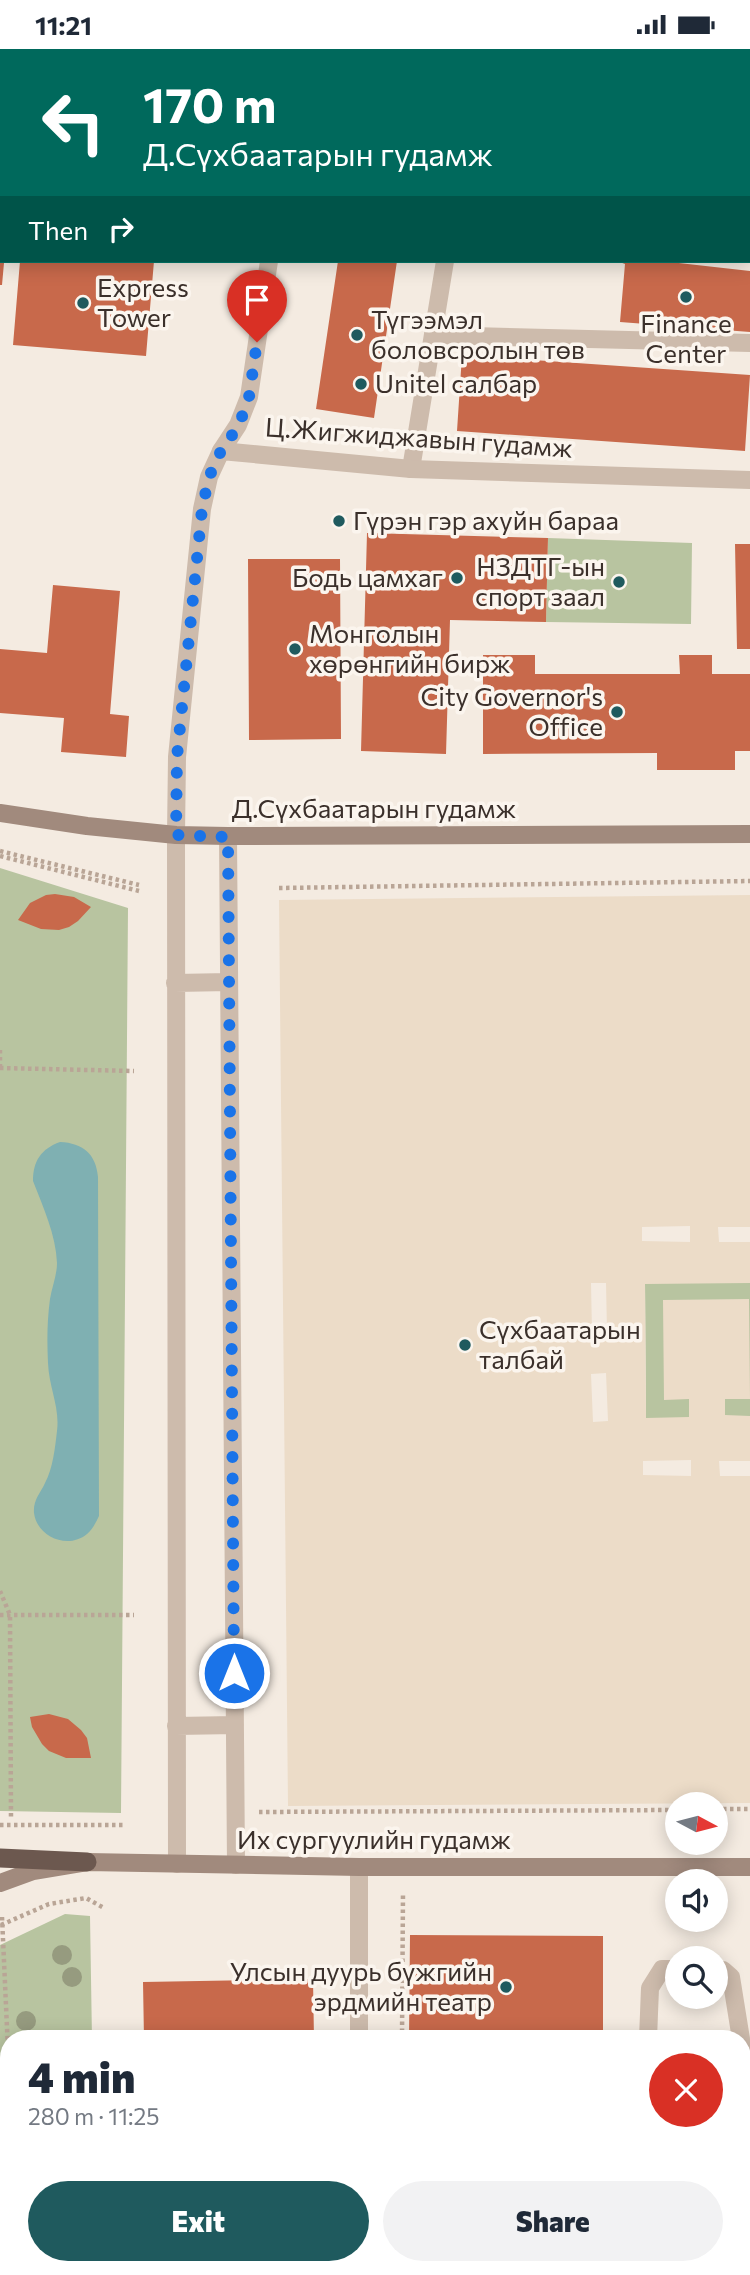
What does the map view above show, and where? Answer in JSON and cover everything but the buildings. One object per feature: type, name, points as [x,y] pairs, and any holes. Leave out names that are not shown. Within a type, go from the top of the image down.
[{"type":"highway","points":[[0,1858],[87,1862]]},
{"type":"main road","name":"Д.Сүхбаатарын гудамж","points":[[0,813],[87,826],[228,837],[750,834]]},
{"type":"main road","name":"Их сургуулийн гудамж","points":[[0,1883],[33,1871],[87,1862],[359,1867],[750,1867]]},
{"type":"street","points":[[177,1864],[177,757],[202,509],[209,477],[221,451],[239,425],[249,397],[269,263]]},
{"type":"street","points":[[411,469],[445,263]]},
{"type":"street","points":[[433,335],[750,343]]},
{"type":"street","name":"Ц.Жигжиджавын гудамж","points":[[221,451],[411,469],[750,480]]},
{"type":"street","points":[[228,837],[236,1865]]},
{"type":"street","points":[[175,983],[229,982]]},
{"type":"street","points":[[176,1726],[234,1725]]},
{"type":"street","points":[[359,1867],[359,2030]]},
{"type":"street","points":[[648,2030],[649,1989],[662,1969],[665,1969]]},
{"type":"street","points":[[728,1975],[731,1977],[740,2030]]},
{"type":"path","points":[[0,853],[139,888]]},
{"type":"path","points":[[279,888],[750,881]]},
{"type":"path","points":[[0,1050],[0,1069],[134,1071]]},
{"type":"path","points":[[0,1591],[10,1615],[11,1820]]},
{"type":"path","points":[[0,1615],[134,1615]]},
{"type":"path","points":[[258,1812],[665,1809]]},
{"type":"path","points":[[728,1809],[750,1809]]},
{"type":"path","points":[[0,1825],[123,1825]]},
{"type":"path","points":[[402,2030],[404,1867]]},
{"type":"path","points":[[1,1925],[49,1904],[86,1898],[104,1908]]},
{"type":"path","points":[[2,1917],[7,2030]]},
{"type":"green space","name":"НЗДТГ-ын спорт заал","points":[[548,538],[692,543],[691,624],[546,622]]},
{"type":"green space","points":[[0,868],[128,908],[121,1813],[0,1811]]},
{"type":"green space","points":[[645,1283],[750,1283],[750,1416],[725,1416],[725,1399],[749,1399],[749,1300],[664,1300],[664,1399],[689,1399],[689,1418],[646,1418]]},
{"type":"green space","points":[[65,1914],[90,1916],[92,2030],[0,2030],[0,1945]]},
{"type":"shaded area","name":"Сүхбаатарын талбай","points":[[750,895],[750,1227],[718,1227],[719,1242],[750,1242],[750,1283],[645,1284],[646,1418],[689,1417],[689,1399],[664,1400],[663,1300],[749,1299],[750,1399],[725,1399],[725,1415],[750,1416],[750,1461],[719,1461],[720,1476],[750,1476],[750,1803],[728,1803],[728,1792],[665,1792],[665,1804],[288,1806],[279,900]],"holes":[[[690,1226],[690,1242],[642,1241],[642,1227]],[[591,1283],[606,1283],[607,1331],[592,1332]],[[606,1373],[608,1421],[593,1422],[591,1374]],[[691,1460],[691,1476],[643,1475],[643,1461]]]},
{"type":"water","points":[[60,1142],[82,1147],[87,1151],[97,1169],[98,1177],[99,1516],[87,1534],[71,1541],[54,1539],[47,1534],[36,1521],[34,1513],[36,1501],[52,1464],[58,1422],[49,1372],[47,1339],[50,1299],[57,1267],[56,1253],[33,1174],[43,1152]]},
{"type":"place","name":"Finance Center","points":[[686,297]]},
{"type":"place","name":"Express Tower","points":[[83,303]]},
{"type":"place","name":"Түгээмэл боловсролын төв","points":[[357,335]]},
{"type":"place","name":"Unitel салбар","points":[[361,384]]},
{"type":"place","name":"Гүрэн гэр ахуйн бараа","points":[[339,521]]},
{"type":"place","name":"Бодь цамхаг","points":[[457,578]]},
{"type":"place","name":"НЗДТГ-ын спорт заал","points":[[619,582]]},
{"type":"place","name":"Монголын хөрөнгийн бирж","points":[[295,649]]},
{"type":"place","name":"City Governor's Office","points":[[617,712]]},
{"type":"place","name":"Сүхбаатарын талбай","points":[[465,1345]]},
{"type":"place","name":"Улсын дуурь бүжгийн эрдмийн театр","points":[[506,1987]]},
{"type":"route","points":[[234,1673],[228,837],[176,835],[177,757],[202,509],[209,477],[221,451],[239,425],[249,397],[257,342]]}]
